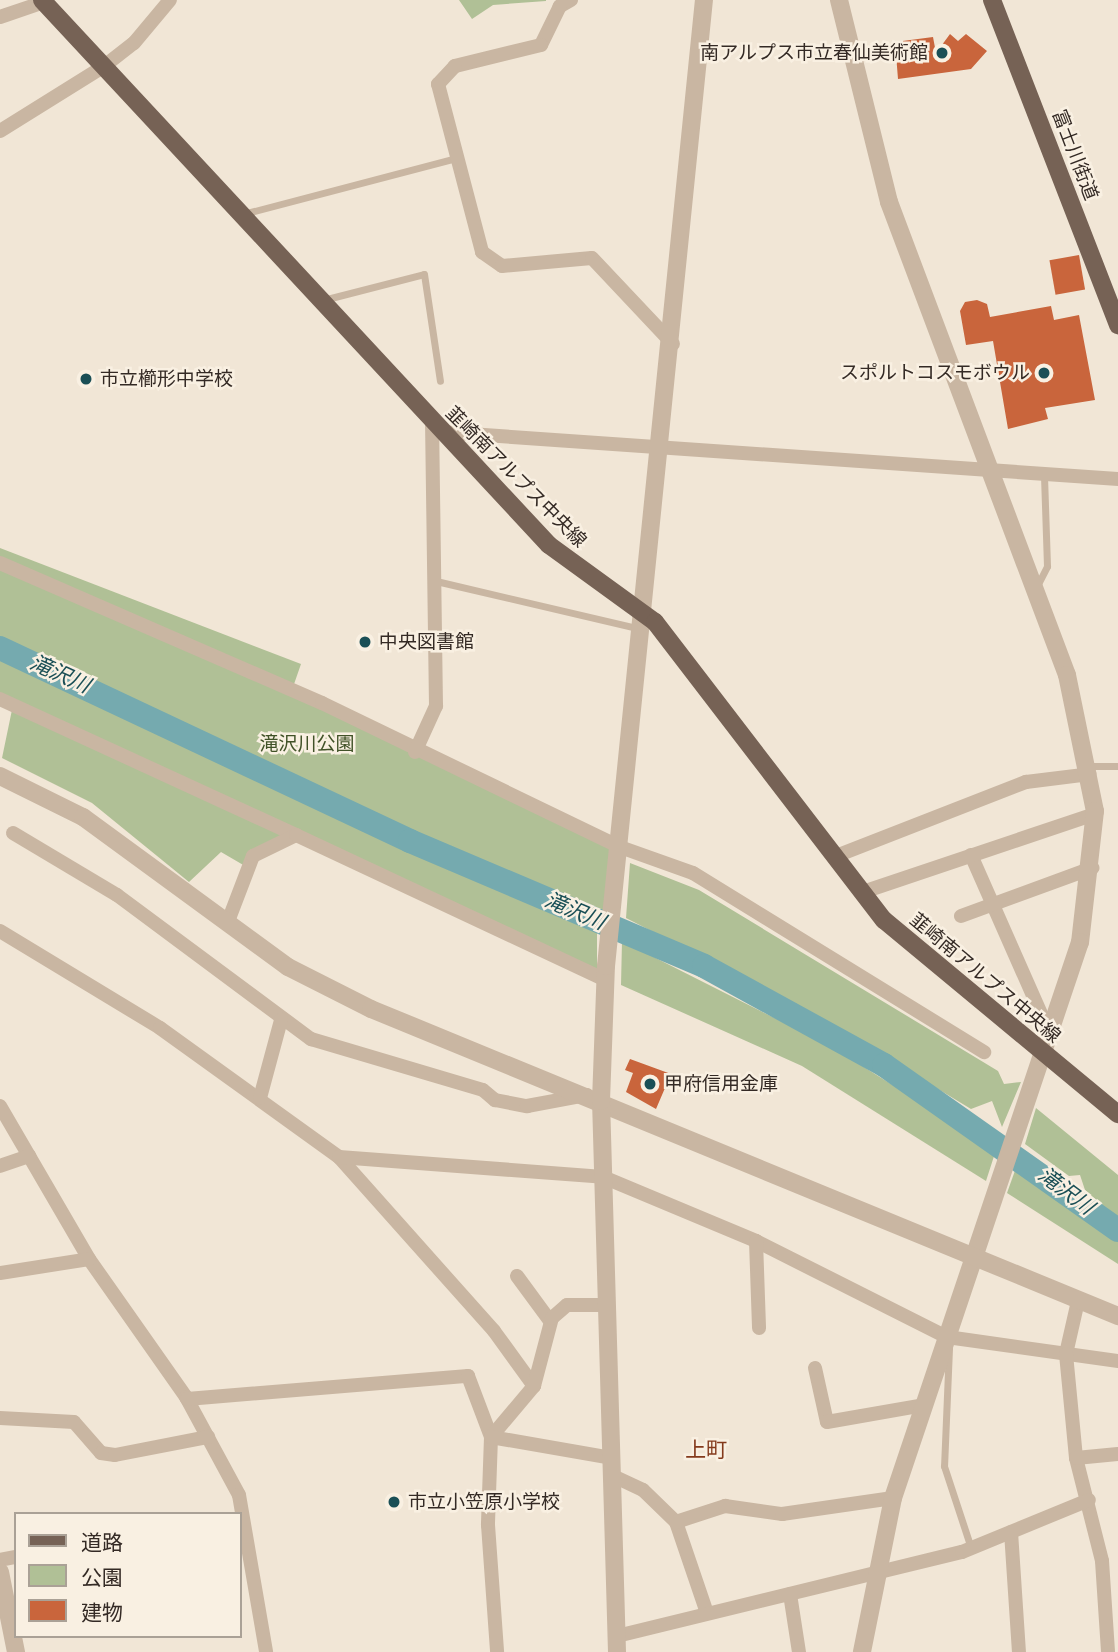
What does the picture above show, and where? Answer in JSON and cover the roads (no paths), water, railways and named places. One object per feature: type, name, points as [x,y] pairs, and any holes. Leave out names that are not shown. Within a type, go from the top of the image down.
[{"type":"main road","name":"富士川街道","points":[[992,0],[1118,325]]},
{"type":"main road","name":"韮崎南アルプス中央線","points":[[43,1],[319,302],[549,545],[686,657],[863,892],[918,953],[1118,1114]]},
{"type":"street","points":[[0,131],[103,67],[134,43],[170,0]]},
{"type":"street","points":[[571,0],[560,6],[541,45],[442,75],[438,96],[456,158],[489,260],[502,266],[592,258],[673,344]]},
{"type":"street","points":[[704,0],[663,447],[642,621],[594,1098],[603,1177],[617,1644],[706,1609],[790,1594],[971,1548],[1089,1500]]},
{"type":"street","points":[[839,0],[889,202],[986,471],[1067,675],[1089,770],[1095,814],[1093,868],[1080,942],[1043,1054],[993,1188],[947,1337],[893,1497],[875,1571],[862,1652]]},
{"type":"street","points":[[0,16],[43,1]]},
{"type":"street","points":[[415,752],[436,706],[437,427],[663,447],[1118,479]]},
{"type":"street","points":[[0,563],[322,703],[415,752],[620,846],[693,873],[984,1052]]},
{"type":"street","points":[[0,699],[605,973]]},
{"type":"street","points":[[836,856],[1026,782],[1089,770]]},
{"type":"street","points":[[0,776],[83,817],[227,925],[288,967],[371,1009],[594,1098],[1118,1316]]},
{"type":"street","points":[[863,892],[1095,814]]},
{"type":"street","points":[[13,834],[117,895],[281,1020],[311,1038],[483,1090],[495,1100],[527,1106],[594,1098]]},
{"type":"street","points":[[227,925],[253,856],[296,835]]},
{"type":"street","points":[[971,855],[1049,1034]]},
{"type":"street","points":[[961,916],[1093,868]]},
{"type":"street","points":[[0,931],[260,1098],[339,1157],[494,1331],[534,1386]]},
{"type":"street","points":[[260,1098],[281,1020]]},
{"type":"street","points":[[0,1107],[89,1259],[135,1317],[187,1399],[239,1494],[240,1512]]},
{"type":"street","points":[[0,1166],[29,1156]]},
{"type":"street","points":[[339,1157],[603,1177],[756,1241],[947,1337],[1118,1361]]},
{"type":"street","points":[[756,1241],[759,1328]]},
{"type":"street","points":[[0,1273],[89,1259]]},
{"type":"street","points":[[517,1276],[550,1321]]},
{"type":"street","points":[[1079,1301],[1066,1354],[1076,1458],[1089,1500],[1102,1561],[1108,1652]]},
{"type":"street","points":[[491,1437],[534,1386],[550,1321],[567,1305],[607,1305]]},
{"type":"street","points":[[816,1368],[827,1422],[924,1405]]},
{"type":"street","points":[[187,1399],[468,1376],[491,1437],[488,1525],[497,1652]]},
{"type":"street","points":[[0,1418],[74,1422],[101,1453],[115,1455],[208,1437]]},
{"type":"street","points":[[491,1437],[611,1467],[643,1490],[676,1522],[706,1609]]},
{"type":"street","points":[[1076,1458],[1118,1454]]},
{"type":"street","points":[[676,1522],[725,1506],[782,1514],[893,1497]]},
{"type":"street","points":[[1011,1532],[1019,1652]]},
{"type":"street","points":[[242,1534],[266,1652]]},
{"type":"street","points":[[0,1572],[16,1652]]},
{"type":"street","points":[[790,1594],[799,1652]]},
{"type":"lane","points":[[239,215],[456,158]]},
{"type":"lane","points":[[319,302],[424,274],[440,381]]},
{"type":"lane","points":[[1035,590],[1048,566],[1044,474]]},
{"type":"lane","points":[[436,581],[642,621]]},
{"type":"lane","points":[[1089,770],[1118,766]]},
{"type":"lane","points":[[947,1337],[952,1369],[944,1466],[971,1548]]},
{"type":"waterway","name":"滝沢川","points":[[0,648],[410,841],[704,966],[884,1065],[1118,1230]]},
{"type":"place","name":"南アルプス市立春仙美術館","points":[[942,53]]},
{"type":"place","name":"スポルトコスモボウル","points":[[1044,373]]},
{"type":"place","name":"市立櫛形中学校","points":[[86,379]]},
{"type":"place","name":"中央図書館","points":[[365,642]]},
{"type":"place","name":"甲府信用金庫","points":[[650,1084]]},
{"type":"place","name":"市立小笠原小学校","points":[[394,1502]]},
{"type":"district","name":"上町","points":[[706,1450]]},
{"type":"park label","name":"滝沢川公園","points":[[307,744]]}]
